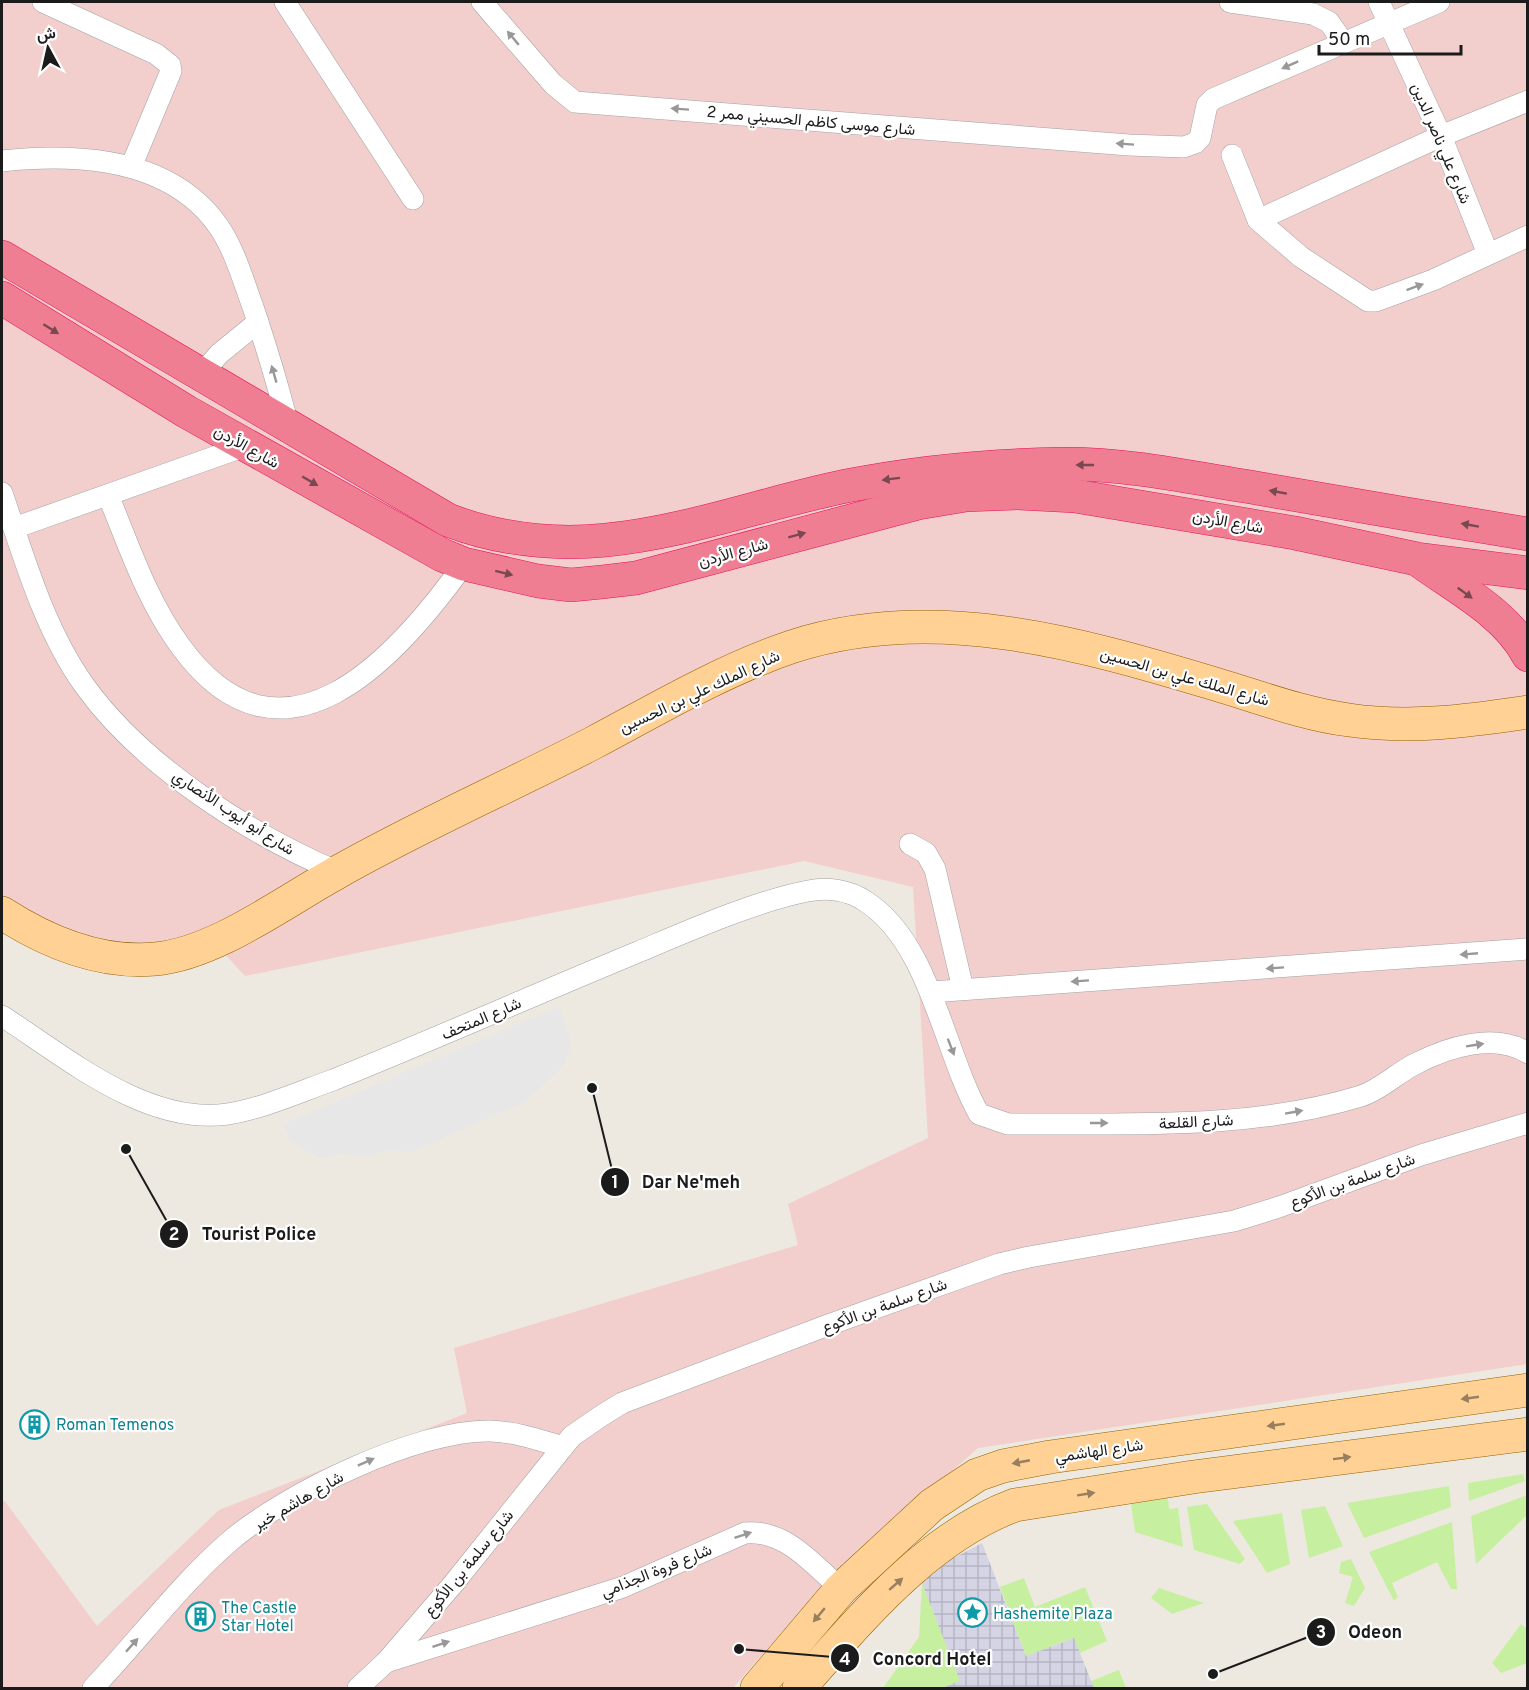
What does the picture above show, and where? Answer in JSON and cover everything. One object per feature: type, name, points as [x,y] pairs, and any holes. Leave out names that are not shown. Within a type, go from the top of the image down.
[{"type":"highway","points":[[2,257],[448,520],[490,533],[541,543],[616,541],[661,533],[824,492],[882,480],[1062,464],[1101,465],[1176,473],[1527,534]]},
{"type":"highway","name":"شارع الأردن","points":[[2,298],[187,412],[442,555],[464,564],[538,581],[571,585],[636,578],[918,503],[966,495],[1018,493],[1075,496],[1134,504],[1295,532],[1417,559],[1527,573]]},
{"type":"highway","points":[[1417,559],[1502,622],[1516,636],[1527,655]]},
{"type":"main road","name":"شارع الملك علي بن الحسين","points":[[2,913],[27,928],[83,952],[119,960],[156,959],[182,954],[207,945],[338,872],[668,702],[752,662],[826,638],[865,631],[903,627],[947,628],[1051,639],[1346,720],[1415,725],[1524,710]]},
{"type":"main road","name":"شارع الهاشمي","points":[[757,1689],[841,1589],[932,1505],[977,1475],[1003,1466],[1050,1457],[1527,1390]]},
{"type":"main road","points":[[799,1689],[884,1595],[933,1552],[990,1515],[1015,1505],[1193,1477],[1527,1434]]},
{"type":"street","points":[[43,2],[156,54],[170,65],[171,71],[131,167]]},
{"type":"street","points":[[285,2],[413,199]]},
{"type":"street","name":"شارع موسى كاظم الحسيني ممر 2","points":[[482,2],[552,84],[576,102],[1129,145],[1184,147],[1196,143],[1200,138],[1204,114],[1214,99],[1343,42]]},
{"type":"street","points":[[1230,2],[1313,14],[1329,22],[1343,42],[1439,2]]},
{"type":"street","name":"شارع علي ناصر الدين","points":[[1379,2],[1441,136],[1488,254]]},
{"type":"street","points":[[1258,220],[1441,136],[1527,101]]},
{"type":"street","points":[[1232,154],[1258,220],[1300,256],[1368,301],[1376,301],[1433,280],[1527,236]]},
{"type":"street","points":[[2,161],[67,158],[131,167],[158,177],[184,192],[212,219],[229,245],[258,322],[288,425]]},
{"type":"street","points":[[201,375],[219,354],[258,322]]},
{"type":"street","points":[[14,528],[248,445]]},
{"type":"street","name":"شارع أبو أيوب الأنصاري","points":[[2,493],[57,638],[83,685],[111,717],[152,756],[215,804],[302,856],[338,872]]},
{"type":"street","points":[[108,495],[144,582],[182,648],[223,692],[273,707],[294,708],[318,702],[340,691],[367,671],[421,621],[464,564]]},
{"type":"street","points":[[910,844],[926,853],[935,869],[963,989]]},
{"type":"street","name":"شارع المتحف","points":[[2,1016],[103,1081],[146,1104],[178,1114],[229,1113],[278,1100],[342,1076],[686,933],[786,897],[825,889],[843,891],[865,900],[886,918],[902,938],[931,992]]},
{"type":"street","points":[[931,992],[1527,949]]},
{"type":"street","name":"شارع القلعة","points":[[931,992],[979,1114],[1008,1124],[1214,1122],[1294,1112],[1363,1095],[1416,1063],[1448,1050],[1481,1043],[1499,1043],[1514,1044],[1527,1053]]},
{"type":"street","name":"شارع سلمة بن الأكوع","points":[[366,1685],[454,1583],[563,1447],[584,1427],[622,1403],[828,1325],[999,1264],[1243,1218],[1421,1155],[1527,1123]]},
{"type":"street","name":"شارع هاشم خير","points":[[93,1689],[198,1571],[231,1541],[259,1521],[341,1474],[373,1459],[416,1445],[490,1431],[520,1434],[563,1447]]},
{"type":"street","name":"شارع فروة الجذامي","points":[[386,1662],[623,1587],[746,1533],[763,1531],[796,1549],[841,1589]]},
{"type":"shaded area","points":[[2,2],[1527,2],[1527,1364],[978,1448],[817,1592],[733,1688],[2,1688],[2,1503],[4,1500],[97,1626],[219,1510],[467,1413],[454,1348],[798,1245],[788,1204],[928,1138],[913,887],[804,861],[245,976],[210,938],[95,950],[2,920]]},
{"type":"shaded area","points":[[559,1007],[570,1036],[570,1049],[562,1067],[525,1102],[411,1152],[388,1150],[367,1157],[342,1153],[321,1159],[292,1143],[283,1124]]},
{"type":"shaded area","name":"Hashemite Plaza","points":[[982,1543],[1026,1656],[1074,1638],[1094,1688],[942,1688],[960,1681],[922,1583],[944,1563]]},
{"type":"green space","points":[[1523,1474],[1525,1481],[1469,1501],[1468,1483]]},
{"type":"green space","points":[[1449,1486],[1451,1507],[1364,1538],[1347,1503]]},
{"type":"green space","points":[[1527,1495],[1527,1515],[1476,1564],[1471,1516]]},
{"type":"green space","points":[[1168,1498],[1169,1509],[1178,1508],[1183,1547],[1135,1532],[1131,1504]]},
{"type":"green space","points":[[1207,1504],[1245,1559],[1240,1564],[1194,1550],[1187,1507]]},
{"type":"green space","points":[[1325,1506],[1343,1546],[1309,1558],[1301,1510]]},
{"type":"green space","points":[[1282,1513],[1290,1564],[1267,1573],[1233,1521]]},
{"type":"green space","points":[[1452,1522],[1457,1589],[1451,1589],[1437,1562],[1392,1583],[1398,1597],[1394,1601],[1369,1552]]},
{"type":"green space","points":[[1351,1559],[1365,1588],[1354,1606],[1345,1603],[1353,1577],[1339,1573],[1341,1562]]},
{"type":"green space","points":[[1024,1578],[1035,1607],[1085,1587],[1107,1641],[1080,1653],[1073,1638],[1026,1656],[1000,1587]]},
{"type":"green space","points":[[922,1583],[961,1681],[942,1688],[883,1688],[919,1637]]},
{"type":"green space","points":[[1159,1588],[1204,1603],[1172,1614],[1151,1598]]},
{"type":"green space","points":[[1521,1624],[1527,1629],[1527,1663],[1501,1673],[1492,1663]]},
{"type":"green space","points":[[1119,1670],[1126,1688],[1094,1688],[1091,1681]]},
{"type":"place","name":"Dar Ne'meh","points":[[592,1088]]},
{"type":"place","name":"Tourist Police","points":[[126,1149]]},
{"type":"place","name":"Roman Temenos","points":[[35,1424]]},
{"type":"place","name":"Hashemite Plaza","points":[[972,1613]]},
{"type":"place","name":"The Castle Star Hotel","points":[[200,1616]]},
{"type":"place","name":"Concord Hotel","points":[[739,1649]]},
{"type":"place","name":"Odeon","points":[[1213,1674]]}]
